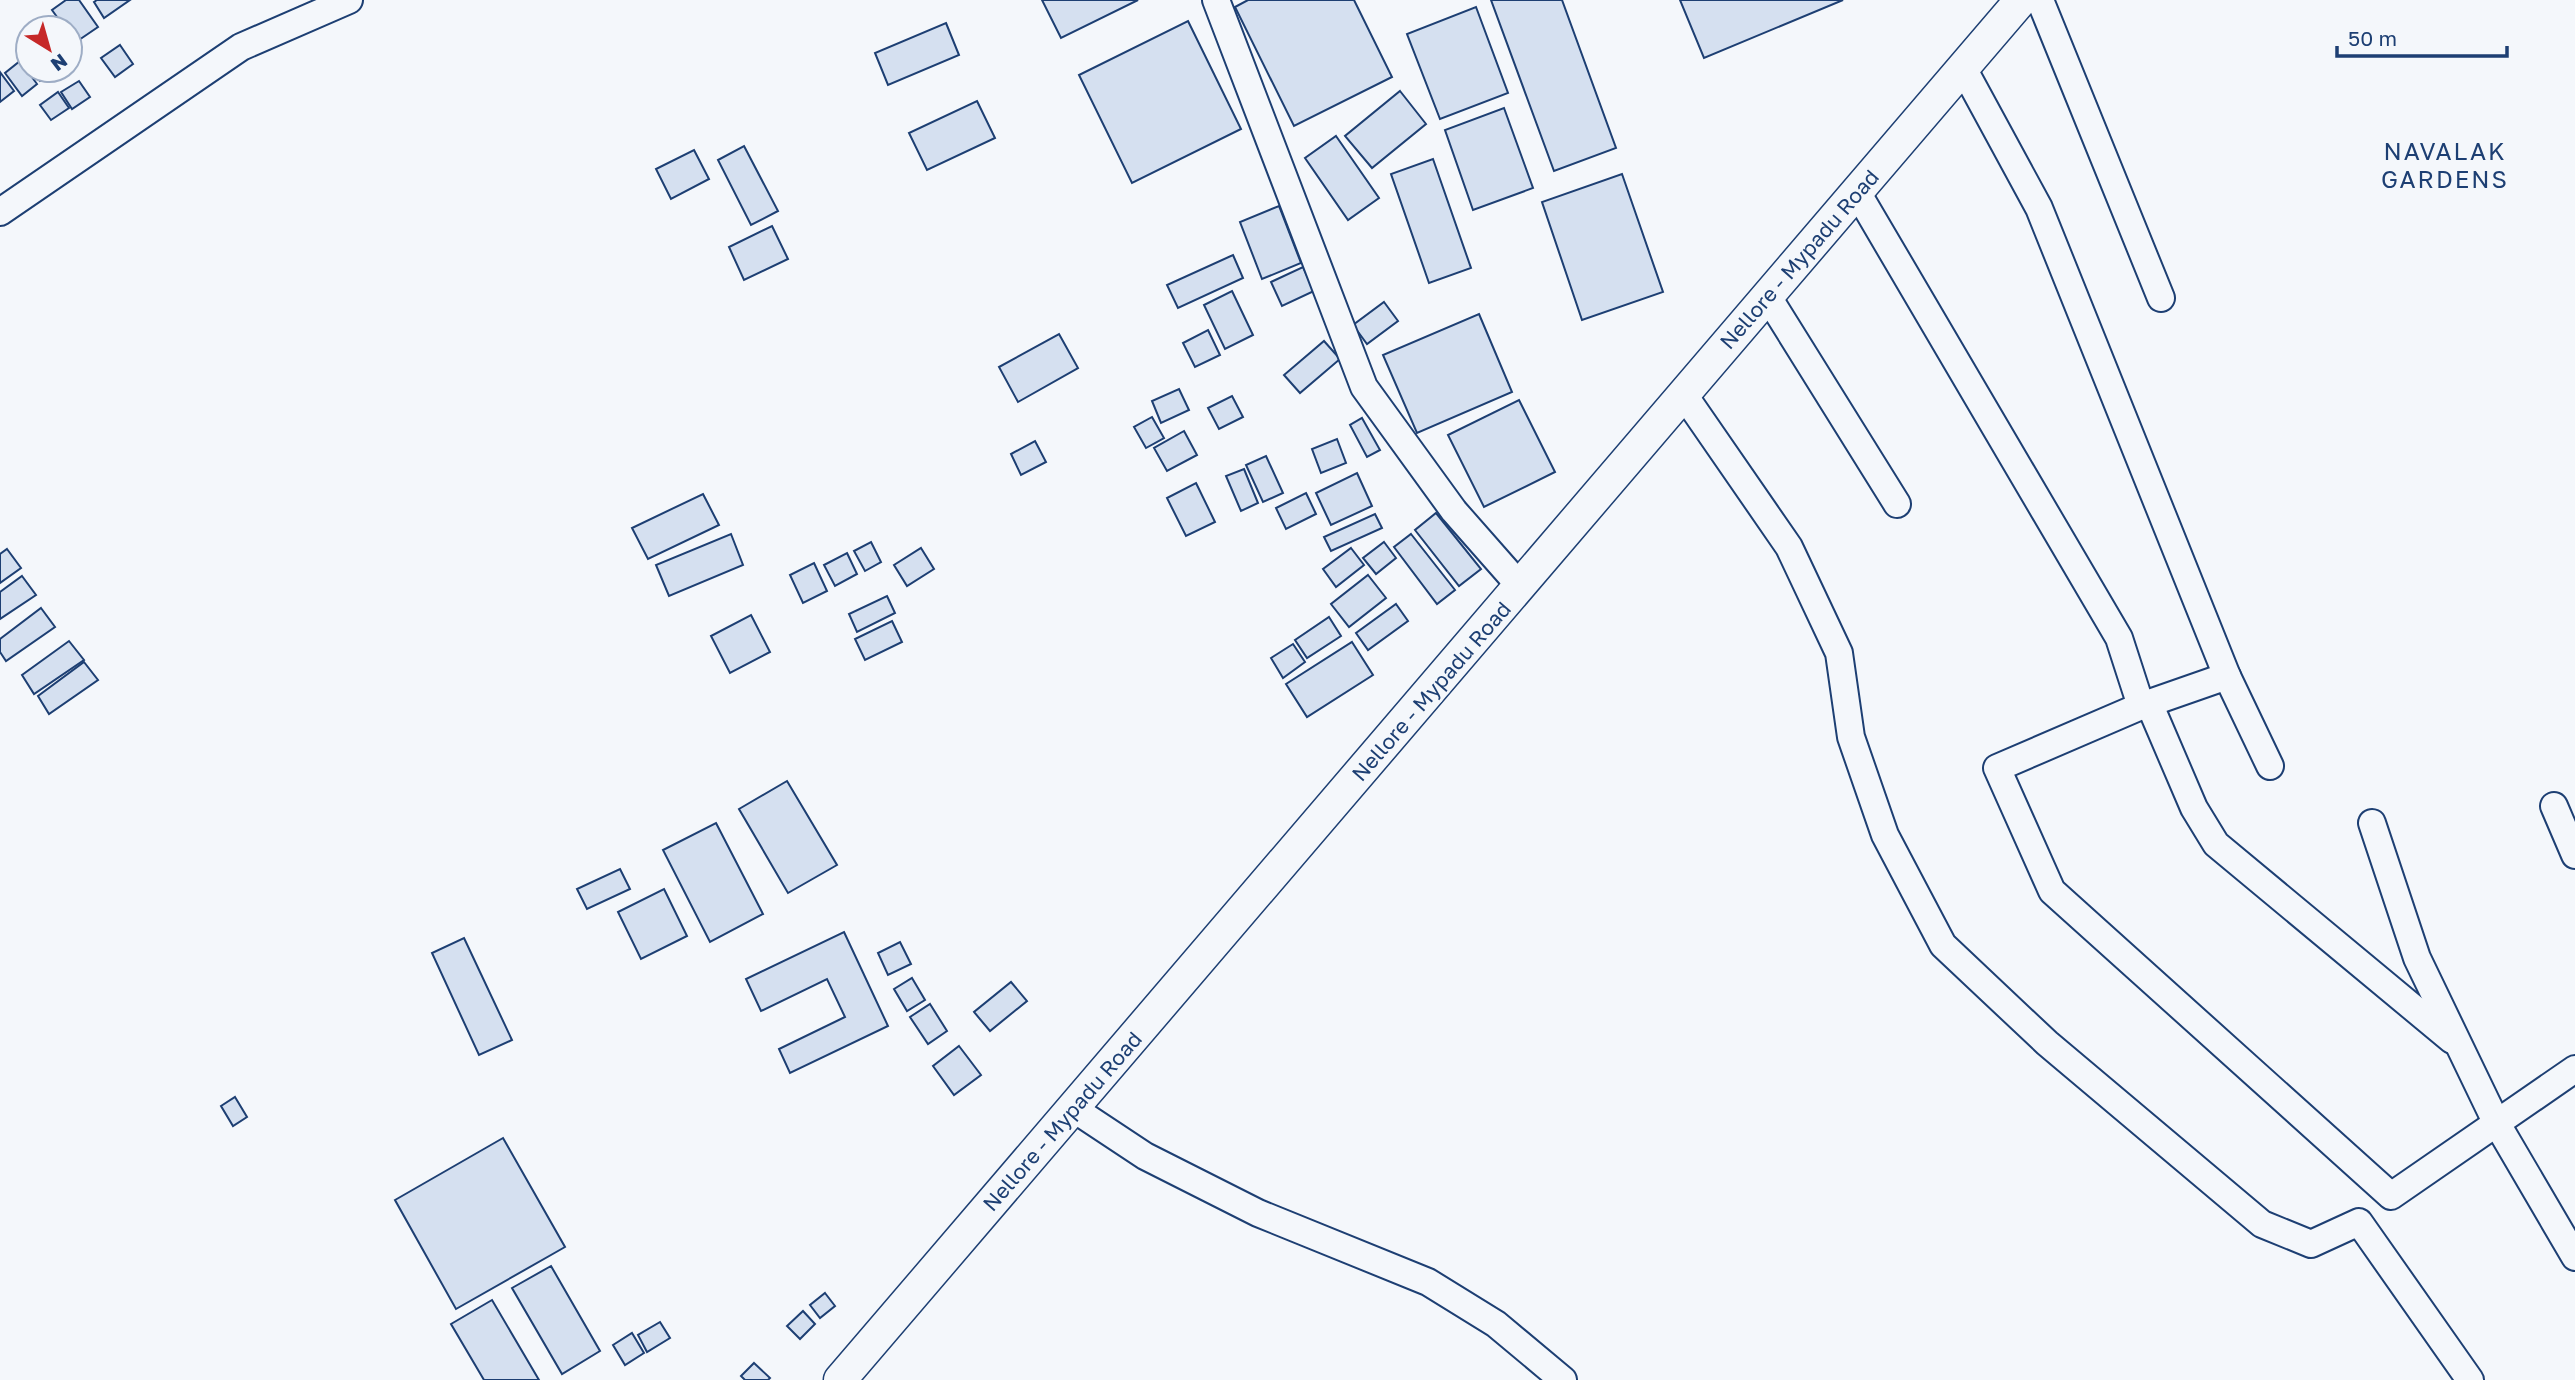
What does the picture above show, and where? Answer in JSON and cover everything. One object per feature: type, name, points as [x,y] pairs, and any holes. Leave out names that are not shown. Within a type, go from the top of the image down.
[{"type":"main road","name":"Nellore - Mypadu Road","points":[[840,1380],[2021,0]]},
{"type":"street","points":[[0,212],[241,47],[349,0]]},
{"type":"street","points":[[1216,0],[1364,387],[1454,511],[1520,586]]},
{"type":"street","points":[[2040,0],[2161,298]]},
{"type":"street","points":[[1963,68],[2039,208],[2227,676],[2270,766]]},
{"type":"street","points":[[1857,192],[2119,638],[2145,704],[2194,808],[2216,845],[2459,1046]]},
{"type":"street","points":[[1768,297],[1897,504]]},
{"type":"street","points":[[1684,395],[1788,547],[1834,642],[1839,653],[1851,737],[1885,835],[1943,945],[2047,1043],[2262,1224],[2311,1244],[2359,1222],[2470,1380]]},
{"type":"street","points":[[2227,676],[2145,704],[1997,768],[2052,891],[2391,1196],[2575,1069]]},
{"type":"street","points":[[2554,806],[2575,855]]},
{"type":"street","points":[[2372,823],[2417,958],[2496,1122],[2575,1257]]},
{"type":"street","points":[[1073,1109],[1145,1156],[1258,1213],[1428,1282],[1496,1324],[1563,1380]]},
{"type":"building","points":[[66,0],[79,0],[98,27],[84,37],[84,14],[55,14],[52,10]]},
{"type":"building","points":[[130,0],[104,18],[94,2]]},
{"type":"building","points":[[1042,0],[1138,0],[1061,38]]},
{"type":"building","points":[[1248,0],[1354,0],[1392,77],[1294,126],[1235,7]]},
{"type":"building","points":[[1491,0],[1562,0],[1616,148],[1554,171]]},
{"type":"building","points":[[1680,0],[1843,0],[1704,58]]},
{"type":"building","points":[[1476,7],[1508,93],[1440,119],[1407,34]]},
{"type":"building","points":[[1188,21],[1241,129],[1132,183],[1079,75]]},
{"type":"building","points":[[946,23],[959,55],[888,85],[875,53]]},
{"type":"building","points":[[120,45],[133,64],[115,77],[101,58]]},
{"type":"building","points":[[14,66],[14,84],[37,84],[22,96],[5,73]]},
{"type":"building","points":[[0,72],[14,91],[0,102]]},
{"type":"building","points":[[74,84],[81,84],[90,97],[72,109],[61,92]]},
{"type":"building","points":[[1400,91],[1426,124],[1372,168],[1345,136]]},
{"type":"building","points":[[58,92],[69,108],[51,120],[40,105]]},
{"type":"building","points":[[977,101],[995,138],[927,170],[909,133]]},
{"type":"building","points":[[1504,108],[1533,188],[1473,210],[1445,130]]},
{"type":"building","points":[[1336,136],[1379,198],[1348,220],[1305,158]]},
{"type":"building","points":[[744,146],[778,211],[751,225],[718,160]]},
{"type":"building","points":[[694,150],[709,179],[671,199],[656,169]]},
{"type":"building","points":[[1433,159],[1471,268],[1429,283],[1391,174]]},
{"type":"building","points":[[1622,174],[1663,292],[1582,320],[1542,202]]},
{"type":"building","points":[[1279,206],[1301,263],[1262,279],[1240,222]]},
{"type":"building","points":[[772,226],[788,259],[744,280],[729,247]]},
{"type":"building","points":[[1233,255],[1243,278],[1178,308],[1167,285]]},
{"type":"building","points":[[1303,267],[1314,291],[1282,306],[1271,282]]},
{"type":"building","points":[[1232,291],[1253,335],[1225,349],[1204,305]]},
{"type":"building","points":[[1384,302],[1398,321],[1367,344],[1353,325]]},
{"type":"building","points":[[1479,314],[1512,392],[1417,433],[1383,355]]},
{"type":"building","points":[[1208,330],[1220,355],[1195,367],[1183,343]]},
{"type":"building","points":[[1059,334],[1078,368],[1018,402],[999,367]]},
{"type":"building","points":[[1324,341],[1340,359],[1300,393],[1284,375]]},
{"type":"building","points":[[1179,389],[1189,410],[1161,423],[1152,401]]},
{"type":"building","points":[[1232,396],[1243,417],[1219,429],[1208,408]]},
{"type":"building","points":[[1519,400],[1555,472],[1484,507],[1448,435]]},
{"type":"building","points":[[1152,417],[1164,438],[1146,448],[1134,427]]},
{"type":"building","points":[[1362,418],[1380,450],[1367,457],[1350,425]]},
{"type":"building","points":[[1184,431],[1197,455],[1167,471],[1154,448]]},
{"type":"building","points":[[1337,439],[1346,463],[1321,473],[1312,449]]},
{"type":"building","points":[[1035,441],[1046,462],[1021,475],[1011,454]]},
{"type":"building","points":[[1266,456],[1283,493],[1263,502],[1246,465]]},
{"type":"building","points":[[1244,469],[1258,503],[1241,511],[1226,476]]},
{"type":"building","points":[[1357,473],[1372,506],[1331,525],[1316,493]]},
{"type":"building","points":[[1196,483],[1215,522],[1186,536],[1167,498]]},
{"type":"building","points":[[1306,493],[1316,514],[1286,529],[1276,508]]},
{"type":"building","points":[[703,494],[719,525],[648,559],[632,528]]},
{"type":"building","points":[[1436,513],[1481,569],[1459,586],[1415,530]]},
{"type":"building","points":[[1375,514],[1382,528],[1331,551],[1324,537]]},
{"type":"building","points":[[731,534],[743,565],[669,596],[656,565]]},
{"type":"building","points":[[1411,534],[1455,590],[1437,604],[1394,547]]},
{"type":"building","points":[[871,542],[881,562],[865,571],[854,551]]},
{"type":"building","points":[[1384,542],[1396,558],[1376,574],[1363,558]]},
{"type":"building","points":[[921,548],[934,569],[907,586],[894,565]]},
{"type":"building","points":[[1351,548],[1364,565],[1336,587],[1323,569]]},
{"type":"building","points":[[7,549],[21,568],[0,583],[0,554]]},
{"type":"building","points":[[847,553],[857,574],[835,586],[824,565]]},
{"type":"building","points":[[814,563],[827,591],[803,603],[790,575]]},
{"type":"building","points":[[1368,575],[1386,598],[1349,627],[1331,604]]},
{"type":"building","points":[[22,576],[36,595],[0,619],[0,592]]},
{"type":"building","points":[[887,596],[895,613],[857,632],[849,614]]},
{"type":"building","points":[[1396,604],[1408,621],[1368,650],[1356,633]]},
{"type":"building","points":[[41,608],[55,627],[6,661],[0,652],[0,639]]},
{"type":"building","points":[[751,615],[770,652],[730,673],[711,636]]},
{"type":"building","points":[[1329,617],[1341,636],[1307,658],[1295,640]]},
{"type":"building","points":[[892,621],[902,642],[865,660],[855,639]]},
{"type":"building","points":[[69,641],[84,660],[34,694],[22,675]]},
{"type":"building","points":[[1352,642],[1373,675],[1307,717],[1286,684]]},
{"type":"building","points":[[1293,644],[1305,662],[1283,678],[1271,658]]},
{"type":"building","points":[[84,662],[98,680],[49,714],[38,696]]},
{"type":"building","points":[[787,781],[837,865],[788,893],[739,809]]},
{"type":"building","points":[[716,823],[763,914],[710,942],[663,850]]},
{"type":"building","points":[[620,869],[630,889],[587,909],[577,889]]},
{"type":"building","points":[[664,889],[687,936],[641,959],[618,912]]},
{"type":"building","points":[[844,932],[888,1026],[790,1073],[779,1049],[845,1017],[827,979],[761,1011],[746,979]]},
{"type":"building","points":[[464,938],[512,1040],[479,1055],[432,953]]},
{"type":"building","points":[[900,942],[911,964],[888,975],[878,953]]},
{"type":"building","points":[[912,978],[925,1000],[907,1011],[894,989]]},
{"type":"building","points":[[1011,982],[1027,1001],[990,1031],[974,1012]]},
{"type":"building","points":[[930,1004],[947,1031],[928,1044],[910,1017]]},
{"type":"building","points":[[959,1046],[981,1075],[954,1095],[933,1066]]},
{"type":"building","points":[[235,1097],[247,1117],[233,1126],[221,1106]]},
{"type":"building","points":[[503,1138],[565,1247],[456,1309],[395,1200]]},
{"type":"building","points":[[551,1266],[600,1351],[562,1374],[512,1288]]},
{"type":"building","points":[[825,1293],[835,1306],[820,1318],[810,1305]]},
{"type":"building","points":[[492,1300],[539,1380],[484,1380],[451,1324]]},
{"type":"building","points":[[803,1311],[815,1324],[800,1339],[787,1326]]},
{"type":"building","points":[[660,1322],[670,1338],[647,1352],[638,1335]]},
{"type":"building","points":[[632,1333],[644,1353],[625,1365],[613,1345]]},
{"type":"building","points":[[754,1363],[770,1378],[768,1380],[745,1380],[741,1376]]},
{"type":"district","name":"NAVALAK GARDENS","points":[[2445,164]]}]
